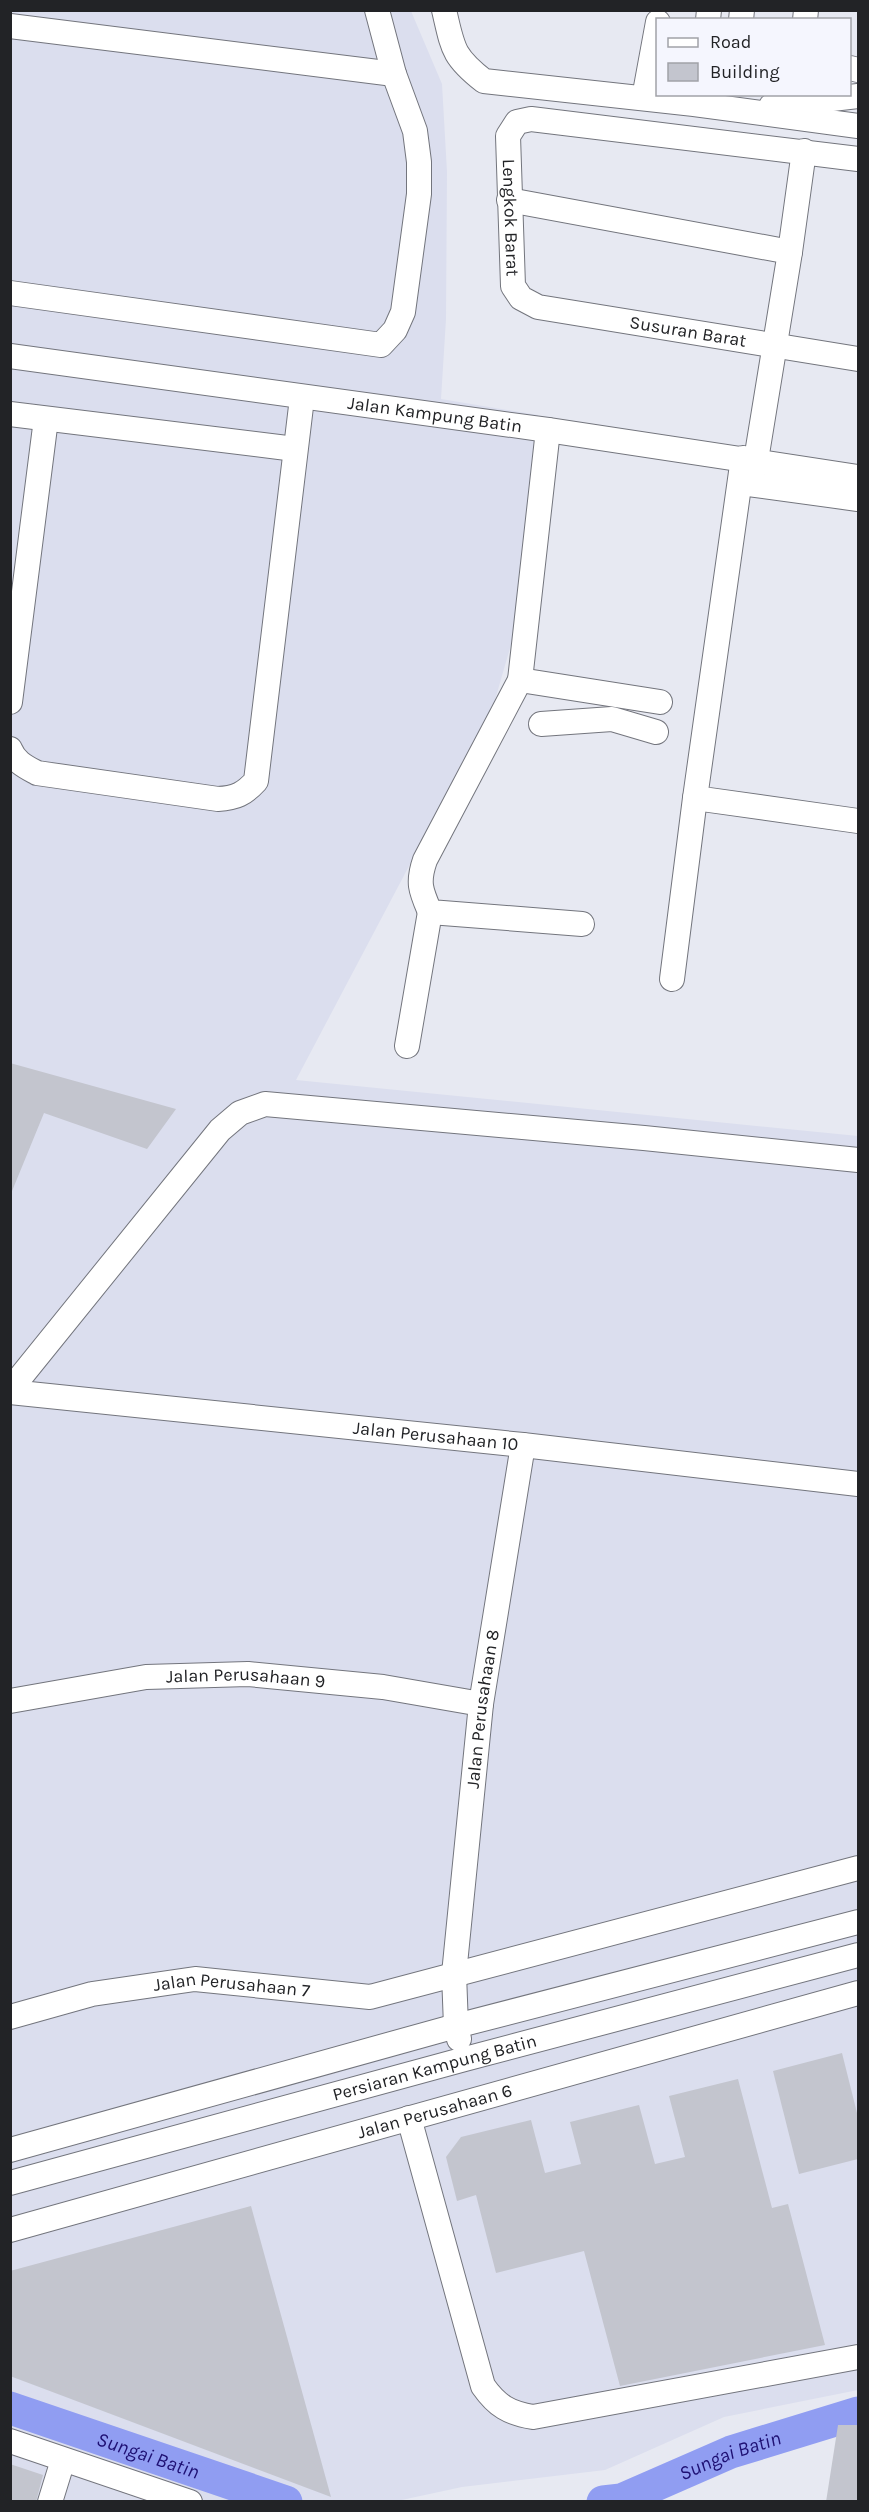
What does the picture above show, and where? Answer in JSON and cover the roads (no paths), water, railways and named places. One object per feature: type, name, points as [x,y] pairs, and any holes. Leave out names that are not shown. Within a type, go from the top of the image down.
[{"type":"street","points":[[10,293],[381,345],[395,330],[404,312],[419,194],[419,162],[415,131],[394,74],[377,10]]},
{"type":"street","points":[[444,10],[453,47],[463,65],[484,81],[644,98],[737,102],[858,96]]},
{"type":"street","points":[[10,26],[394,74]]},
{"type":"street","points":[[644,98],[656,32]]},
{"type":"street","points":[[737,102],[858,126]]},
{"type":"street","name":"Lengkok Barat","points":[[520,298],[513,286],[508,136],[517,122],[531,119],[804,151]]},
{"type":"street","points":[[672,979],[741,483],[750,458],[773,345],[790,252],[804,151],[858,159]]},
{"type":"street","points":[[510,200],[790,252]]},
{"type":"street","name":"Susuran Barat","points":[[520,298],[538,307],[858,359]]},
{"type":"street","name":"Jalan Kampung Batin","points":[[10,356],[750,458],[858,477]]},
{"type":"street","points":[[10,750],[21,764],[37,773],[218,799],[236,798],[256,781],[302,398]]},
{"type":"street","points":[[10,414],[295,449]]},
{"type":"street","points":[[10,702],[46,419]]},
{"type":"street","points":[[407,1046],[430,912],[420,889],[419,875],[520,680],[548,430]]},
{"type":"street","points":[[741,483],[858,499]]},
{"type":"street","points":[[520,680],[616,708],[656,732]]},
{"type":"street","points":[[541,724],[616,708],[660,702]]},
{"type":"street","points":[[696,798],[858,821]]},
{"type":"street","points":[[430,912],[582,924]]},
{"type":"street","points":[[10,1391],[220,1130],[240,1113],[265,1104],[858,1160]]},
{"type":"street","name":"Jalan Perusahaan 10","points":[[10,1391],[523,1445],[858,1484]]},
{"type":"street","name":"Jalan Perusahaan 8","points":[[465,2059],[456,2026],[454,1974],[481,1704],[523,1445]]},
{"type":"street","name":"Jalan Perusahaan 9","points":[[10,1701],[146,1677],[248,1674],[383,1687],[481,1704]]},
{"type":"street","name":"Jalan Perusahaan 7","points":[[10,2017],[93,1994],[195,1979],[370,1997],[858,1868]]},
{"type":"street","name":"Persiaran Kampung Batin","points":[[10,2150],[456,2026],[858,1922]]},
{"type":"street","name":"Persiaran Kampung Batin","points":[[10,2183],[858,1955]]},
{"type":"street","name":"Jalan Perusahaan 6","points":[[10,2230],[858,1993]]},
{"type":"street","points":[[409,2118],[483,2386],[502,2408],[516,2414],[533,2417],[858,2357]]},
{"type":"street","points":[[10,2441],[190,2502]]},
{"type":"street","points":[[50,2502],[63,2460]]},
{"type":"waterway","name":"Sungai Batin","points":[[10,2408],[286,2502]]},
{"type":"waterway","name":"Sungai Batin","points":[[603,2502],[621,2500],[731,2452],[858,2413]]}]
